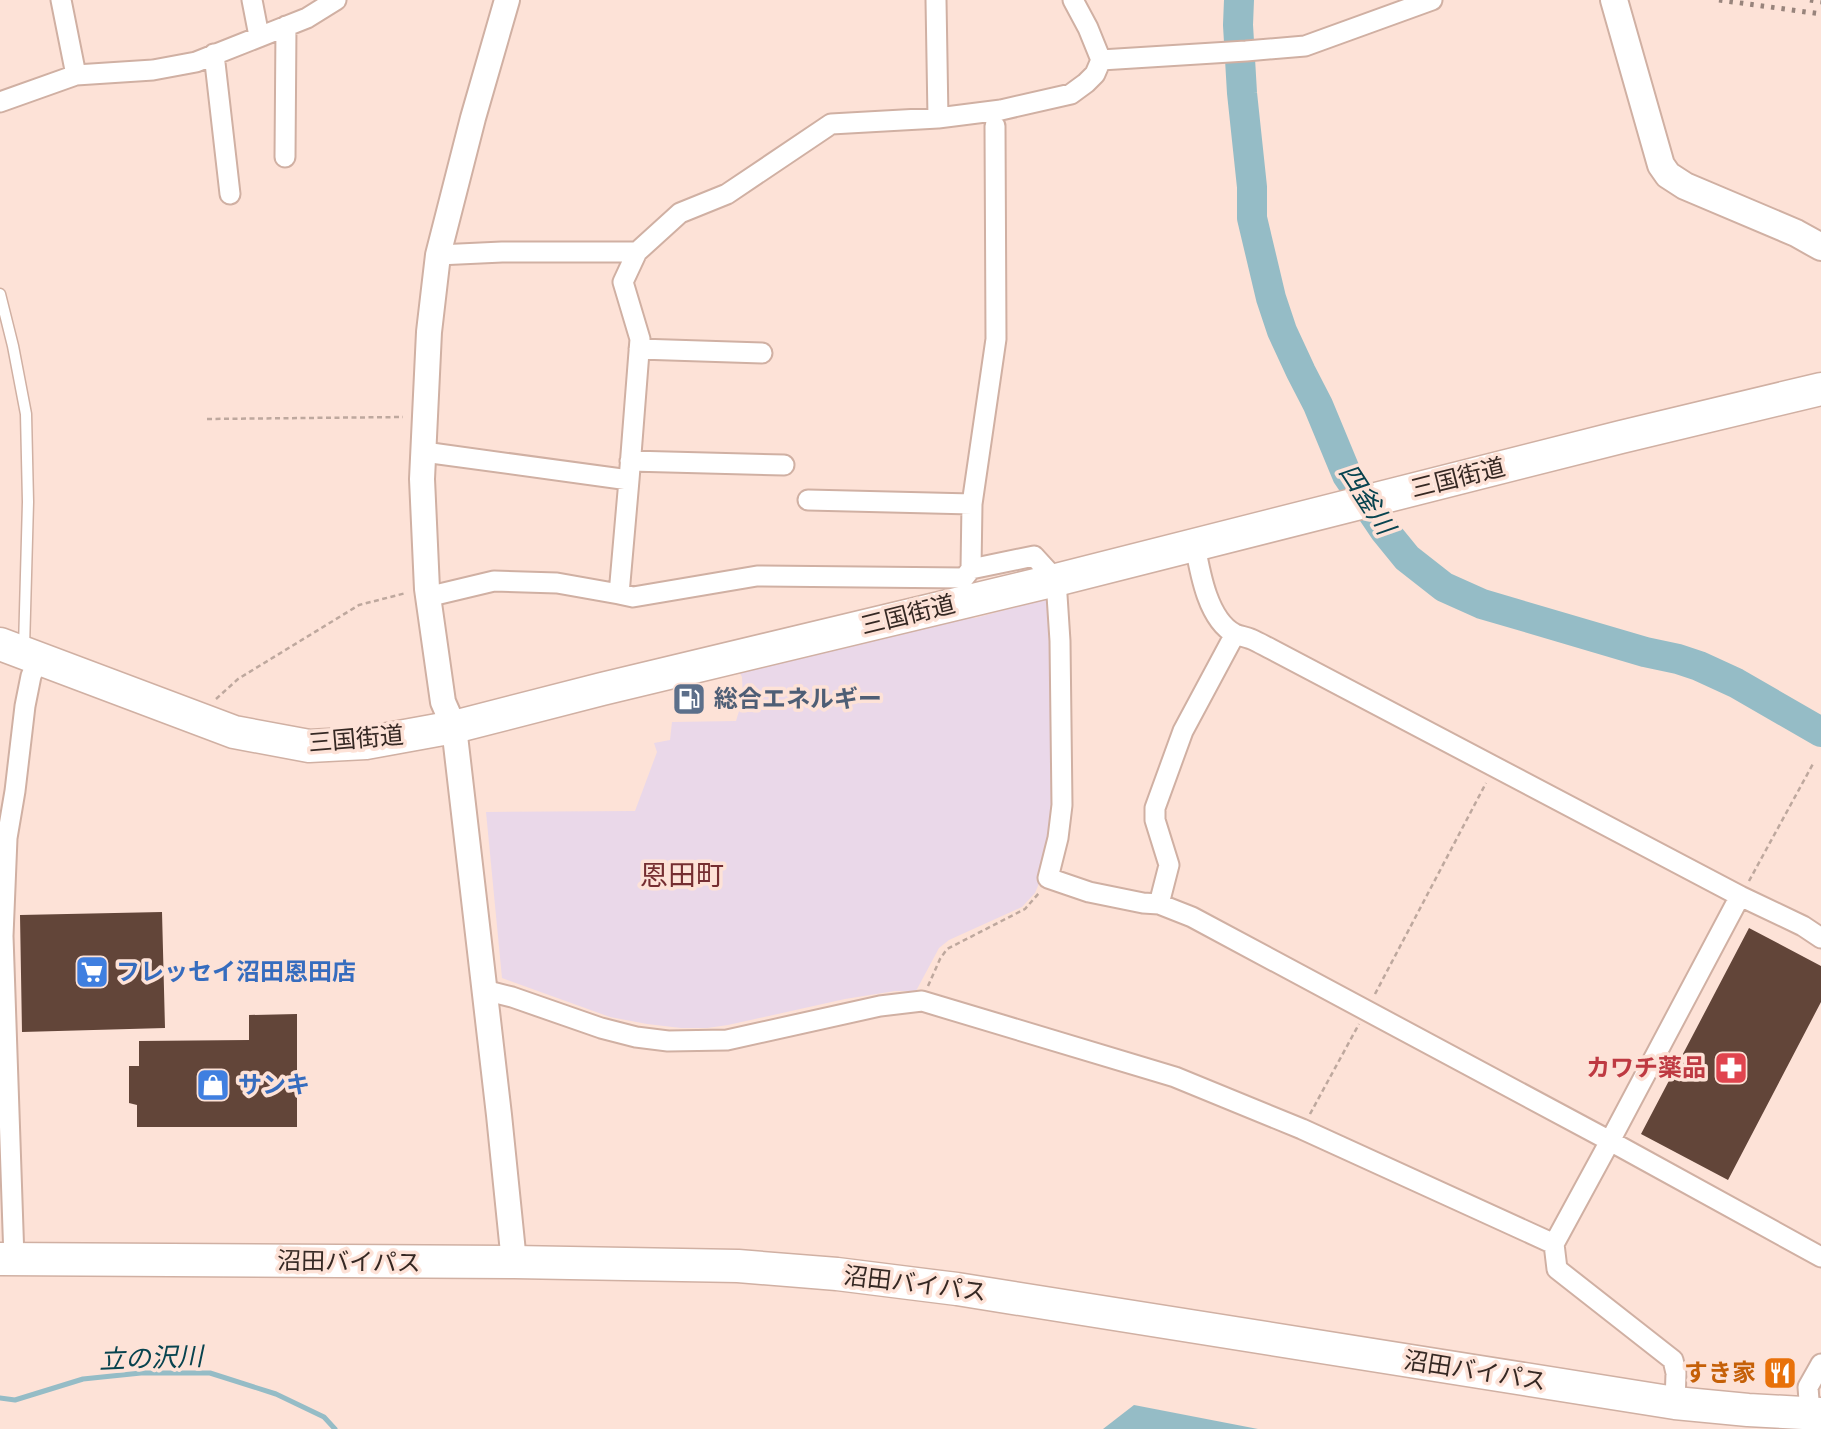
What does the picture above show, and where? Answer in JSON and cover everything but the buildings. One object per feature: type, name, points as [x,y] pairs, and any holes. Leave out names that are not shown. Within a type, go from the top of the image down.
[{"type":"highway","name":"三国街道","points":[[21,652],[234,732],[309,746],[366,743],[454,727],[1821,389]]},
{"type":"highway","name":"沼田バイパス","points":[[7,1259],[738,1266],[837,1274],[957,1289],[1675,1403],[1816,1414]]},
{"type":"main road","points":[[1608,1],[1661,165],[1668,175],[1685,186],[1796,233],[1821,247]]},
{"type":"street","points":[[61,0],[76,75]]},
{"type":"street","points":[[252,0],[259,36]]},
{"type":"street","points":[[0,102],[76,75],[153,70],[196,62],[307,18],[336,0]]},
{"type":"street","points":[[507,0],[438,255],[429,332],[422,479],[427,593],[443,702],[454,727],[514,1262]]},
{"type":"street","points":[[936,0],[938,118]]},
{"type":"street","points":[[619,593],[639,349],[639,339],[623,282],[637,252],[680,213],[727,194],[831,124],[938,118],[1001,110],[1071,94],[1095,74],[1101,60],[1073,0]]},
{"type":"street","points":[[1101,60],[1305,46],[1432,0]]},
{"type":"street","points":[[285,157],[286,26]]},
{"type":"street","points":[[214,54],[230,194]]},
{"type":"street","points":[[427,593],[494,581],[557,583],[633,597],[757,576],[964,578],[971,569],[972,504],[996,340],[995,126]]},
{"type":"street","points":[[438,255],[637,252]]},
{"type":"street","points":[[639,349],[762,353]]},
{"type":"street","points":[[424,452],[629,471],[784,465]]},
{"type":"street","points":[[808,500],[972,504]]},
{"type":"street","points":[[1195,545],[1200,575],[1209,600],[1222,624],[1235,634],[1271,649],[1821,938]]},
{"type":"street","points":[[971,569],[1034,556],[1056,580],[1060,641],[1062,805],[1058,838],[1048,878],[1089,892],[1160,904],[1192,917],[1821,1257]]},
{"type":"street","points":[[1160,904],[1169,865],[1155,820],[1155,808],[1183,731],[1235,634]]},
{"type":"street","points":[[7,1259],[3,936],[6,838],[15,791],[24,706],[32,676],[21,652]]},
{"type":"street","points":[[1675,1403],[1676,1373],[1673,1360],[1557,1269],[1554,1244],[1740,896]]},
{"type":"street","points":[[484,990],[601,1028],[636,1037],[668,1041],[727,1040],[880,1006],[922,1001],[1175,1077],[1302,1129],[1554,1244]]},
{"type":"street","points":[[1816,1414],[1808,1387],[1821,1364]]},
{"type":"lane","points":[[0,295],[26,414],[28,502],[21,652]]},
{"type":"path","points":[[207,419],[426,416]]},
{"type":"path","points":[[213,702],[238,679],[359,605],[427,593]]},
{"type":"path","points":[[1740,896],[1814,762]]},
{"type":"path","points":[[1302,1129],[1494,768]]},
{"type":"path","points":[[922,1001],[947,949],[1025,909],[1036,898],[1048,878]]},
{"type":"shaded area","points":[[1054,595],[1058,804],[1043,874],[1035,893],[1022,907],[949,940],[939,948],[916,991],[895,991],[845,999],[728,1025],[681,1028],[610,1017],[502,978],[486,812],[635,811],[657,752],[654,743],[670,740],[672,722],[736,721],[743,698],[742,677],[737,667],[930,616],[975,618]]},
{"type":"water","points":[[1134,1405],[1258,1429],[1103,1429]]},
{"type":"waterway","name":"四釜川","points":[[1239,0],[1242,93],[1252,187],[1252,218],[1271,298],[1282,331],[1318,405],[1347,475],[1385,531],[1407,558],[1444,587],[1482,604],[1699,666],[1736,683],[1821,732]]},
{"type":"waterway","name":"立の沢川","points":[[0,1398],[15,1400],[83,1379],[141,1373],[210,1373],[276,1394],[324,1417],[335,1429]]},
{"type":"railway","points":[[1719,0],[1821,14]]},
{"type":"railway","points":[[1810,0],[1821,2]]},
{"type":"place","name":"総合エネルギー","points":[[689,699]]},
{"type":"place","name":"フレッセイ沼田恩田店","points":[[92,972]]},
{"type":"place","name":"カワチ薬品","points":[[1731,1068]]},
{"type":"place","name":"サンキ","points":[[213,1085]]},
{"type":"place","name":"すき家","points":[[1780,1373]]},
{"type":"district","name":"恩田町","points":[[682,875]]}]
